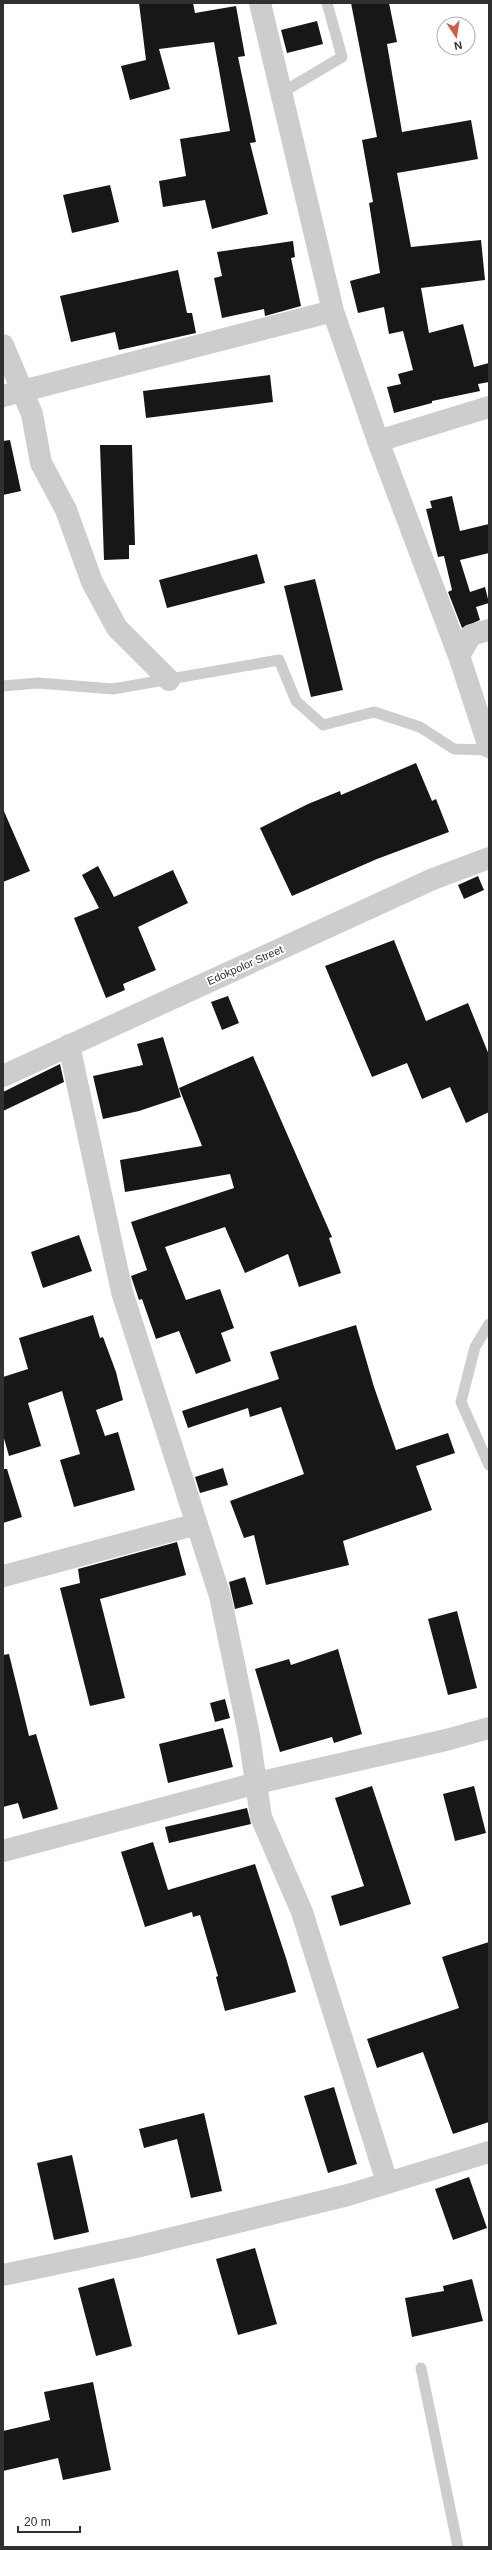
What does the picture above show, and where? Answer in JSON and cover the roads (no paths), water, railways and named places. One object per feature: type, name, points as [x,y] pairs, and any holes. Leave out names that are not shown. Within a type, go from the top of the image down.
[{"type":"street","points":[[260,3],[333,310],[378,441],[459,656],[489,747]]},
{"type":"street","points":[[12,393],[333,310]]},
{"type":"street","points":[[3,345],[12,393],[32,414],[40,463],[66,510],[92,582],[117,628],[169,680]]},
{"type":"street","points":[[378,441],[489,407]]},
{"type":"street","points":[[459,656],[471,635],[489,630]]},
{"type":"street","name":"Edokpolor Street","points":[[3,1076],[426,882],[489,858]]},
{"type":"street","points":[[69,1046],[122,1292],[220,1596],[257,1783],[261,1817],[302,1912],[387,2182]]},
{"type":"street","points":[[3,1576],[197,1524]]},
{"type":"street","points":[[3,1851],[257,1783],[446,1740],[489,1728]]},
{"type":"street","points":[[3,2275],[243,2221],[348,2195],[489,2152]]},
{"type":"lane","points":[[281,93],[342,57],[327,3]]},
{"type":"lane","points":[[3,686],[38,683],[113,689],[279,660],[296,701],[323,725],[374,712],[420,727],[454,749],[489,750]]},
{"type":"lane","points":[[489,1324],[476,1347],[461,1402],[489,1465]]},
{"type":"lane","points":[[421,2368],[458,2547]]}]
